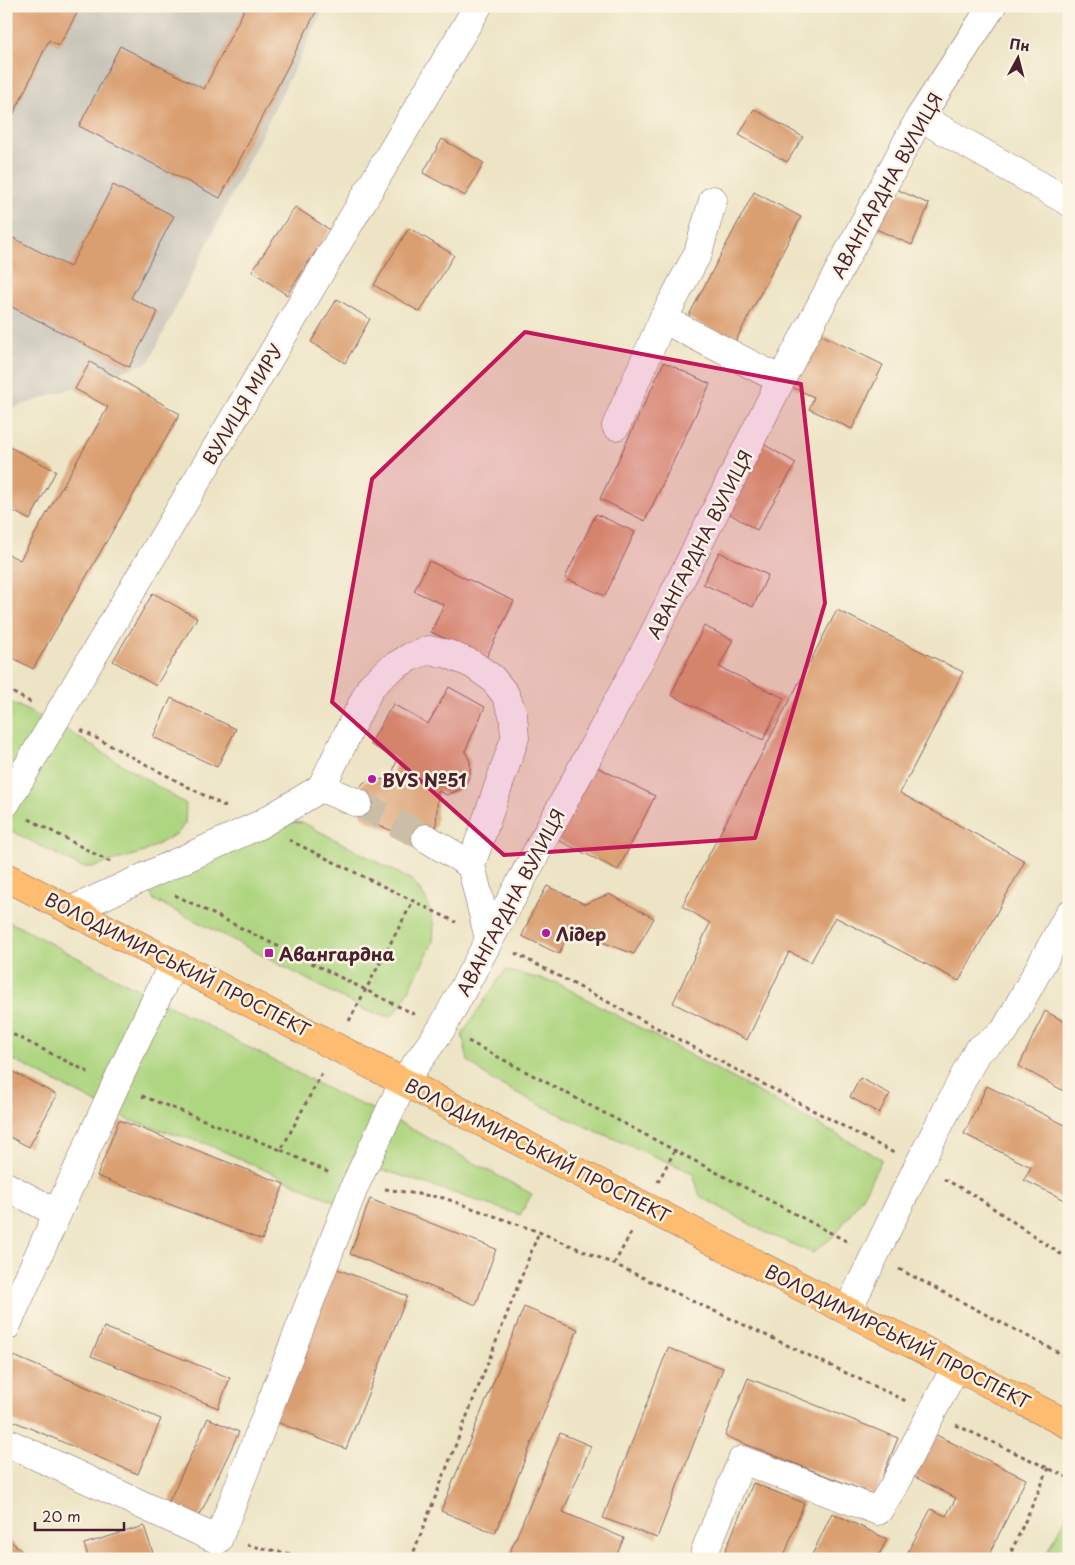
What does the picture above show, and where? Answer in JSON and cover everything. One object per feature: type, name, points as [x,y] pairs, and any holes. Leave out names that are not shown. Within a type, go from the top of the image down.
[{"type":"main road","name":"ВОЛОДИМИРСЬКИЙ ПРОСПЕКТ","points":[[6,877],[336,1045],[1069,1425]]},
{"type":"street","name":"ВУЛИЦЯ МИРУ","points":[[15,809],[57,716],[478,6]]},
{"type":"street","name":"АВАНГАРДНА ВУЛИЦЯ","points":[[215,1549],[355,1185],[404,1081],[442,1028],[600,735],[648,645],[781,380],[920,117],[992,6]]},
{"type":"street","points":[[920,117],[1069,202]]},
{"type":"street","points":[[616,426],[663,319],[698,253],[713,200]]},
{"type":"street","points":[[663,319],[781,380]]},
{"type":"street","points":[[72,910],[259,825],[321,788],[371,686],[390,669],[410,657],[429,650],[448,654],[472,664],[492,678],[505,694],[513,714],[515,738],[471,866],[489,939]]},
{"type":"street","points":[[321,788],[358,803]]},
{"type":"street","points":[[426,838],[471,866]]},
{"type":"street","points":[[848,1310],[918,1166],[977,1051],[1004,1032],[1069,914]]},
{"type":"street","points":[[6,1327],[173,963]]},
{"type":"street","points":[[6,1186],[57,1213]]},
{"type":"street","points":[[705,1551],[742,1460],[878,1510],[893,1486],[956,1366]]},
{"type":"street","points":[[6,1442],[215,1549]]},
{"type":"path","points":[[6,689],[259,825],[489,939],[974,1195],[1069,1258]]},
{"type":"path","points":[[15,809],[142,879],[442,1028],[1069,1358]]},
{"type":"path","points":[[280,1150],[413,900]]},
{"type":"path","points":[[6,1031],[115,1086],[280,1150],[348,1180],[355,1185],[444,1198],[539,1232],[614,1264],[1069,1478]]},
{"type":"path","points":[[411,1559],[539,1232]]},
{"type":"path","points":[[1008,1559],[1049,1468]]},
{"type":"path","points":[[215,1549],[315,1559]]},
{"type":"highlighted area","points":[[525,332],[801,384],[825,603],[755,838],[504,855],[332,702],[372,479]]},
{"type":"shaded area","points":[[6,6],[325,6],[149,362],[17,407],[6,414]]},
{"type":"green space","points":[[6,700],[63,728],[186,804],[185,823],[178,833],[144,852],[93,867],[81,867],[6,828]]},
{"type":"green space","points":[[290,822],[304,823],[413,881],[426,899],[434,926],[433,942],[402,1004],[391,1017],[367,1011],[154,900],[147,887]]},
{"type":"green space","points":[[6,920],[343,1097],[380,1112],[532,1194],[520,1215],[390,1172],[353,1166],[340,1204],[207,1144],[131,1121],[6,1056]]},
{"type":"green space","points":[[505,970],[557,983],[882,1159],[862,1197],[835,1235],[813,1253],[764,1232],[700,1196],[693,1173],[573,1121],[493,1081],[468,1061],[462,1034]]},
{"type":"green space","points":[[1069,1512],[1069,1559],[1044,1559]]},
{"type":"building","points":[[6,6],[81,6],[59,46],[49,40],[6,130]]},
{"type":"building","points":[[246,6],[319,6],[220,198],[79,126],[120,46],[204,89]]},
{"type":"building","points":[[754,109],[803,137],[787,162],[739,135]]},
{"type":"building","points":[[442,139],[484,163],[465,196],[423,173]]},
{"type":"building","points":[[113,185],[174,216],[131,298],[158,312],[129,367],[6,304],[6,246],[11,237],[70,267]]},
{"type":"building","points":[[894,188],[929,204],[912,245],[876,229]]},
{"type":"building","points":[[754,192],[801,217],[735,342],[688,317]]},
{"type":"building","points":[[295,207],[330,230],[287,295],[252,271]]},
{"type":"building","points":[[409,228],[454,255],[420,312],[374,285]]},
{"type":"building","points":[[337,299],[370,319],[345,363],[311,342]]},
{"type":"building","points":[[818,333],[883,365],[852,429],[809,409],[814,397],[792,387]]},
{"type":"building","points":[[90,362],[180,414],[33,669],[6,654],[6,553],[20,560],[108,407],[75,389]]},
{"type":"building","points":[[664,362],[710,384],[645,521],[600,499]]},
{"type":"building","points":[[763,444],[796,463],[757,530],[725,511]]},
{"type":"building","points":[[6,445],[56,471],[30,520],[6,507]]},
{"type":"building","points":[[596,514],[635,532],[605,596],[565,578]]},
{"type":"building","points":[[719,552],[768,575],[753,607],[703,584]]},
{"type":"building","points":[[429,561],[514,601],[486,658],[431,632],[444,605],[414,591]]},
{"type":"building","points":[[153,593],[197,618],[156,686],[113,661]]},
{"type":"building","points":[[837,610],[963,672],[900,793],[1025,861],[959,981],[835,917],[811,962],[789,952],[747,1040],[673,1003],[710,923],[682,906]]},
{"type":"building","points":[[704,626],[733,640],[719,667],[784,698],[763,740],[671,695]]},
{"type":"building","points":[[449,687],[485,707],[465,751],[470,761],[470,775],[464,788],[447,795],[438,791],[436,826],[421,842],[370,822],[362,816],[358,803],[358,792],[363,783],[371,779],[390,780],[397,760],[370,744],[393,704],[428,724]]},
{"type":"building","points":[[171,698],[236,729],[217,767],[153,737]]},
{"type":"building","points":[[593,765],[655,796],[618,870],[556,839]]},
{"type":"building","points":[[547,886],[585,904],[609,894],[654,918],[634,954],[570,930],[559,954],[522,936]]},
{"type":"building","points":[[1045,1011],[1069,1024],[1069,1094],[1019,1066]]},
{"type":"building","points":[[6,1068],[57,1095],[29,1147],[6,1135]]},
{"type":"building","points":[[860,1078],[890,1094],[879,1113],[850,1097]]},
{"type":"building","points":[[987,1086],[1069,1127],[1069,1202],[1024,1180],[1031,1167],[964,1134]]},
{"type":"building","points":[[119,1120],[284,1184],[262,1240],[97,1176]]},
{"type":"building","points":[[370,1199],[496,1249],[476,1305],[350,1254]]},
{"type":"building","points":[[335,1268],[407,1296],[346,1449],[274,1421]]},
{"type":"building","points":[[524,1307],[578,1329],[495,1533],[441,1511]]},
{"type":"building","points":[[104,1327],[230,1378],[218,1408],[91,1356]]},
{"type":"building","points":[[668,1348],[723,1368],[657,1538],[603,1518]]},
{"type":"building","points":[[14,1356],[161,1419],[138,1474],[6,1418],[6,1375]]},
{"type":"building","points":[[748,1378],[898,1438],[875,1495],[725,1436]]},
{"type":"building","points":[[208,1418],[239,1432],[196,1523],[166,1508]]},
{"type":"building","points":[[928,1431],[1026,1479],[987,1559],[904,1559],[931,1509],[946,1516],[956,1498],[907,1473]]},
{"type":"building","points":[[560,1433],[591,1446],[563,1512],[624,1538],[615,1559],[507,1559]]},
{"type":"building","points":[[753,1483],[804,1503],[783,1559],[722,1559]]},
{"type":"building","points":[[832,1513],[887,1539],[877,1559],[810,1559]]},
{"type":"building","points":[[144,1526],[155,1559],[89,1559],[84,1544]]},
{"type":"building","points":[[6,1537],[31,1559],[6,1559]]},
{"type":"tunnel","points":[[358,803],[426,838]]},
{"type":"place","name":"BVS №51","points":[[372,779]]},
{"type":"place","name":"Лідер","points":[[546,933]]},
{"type":"place","name":"Авангардна","points":[[269,953]]}]
